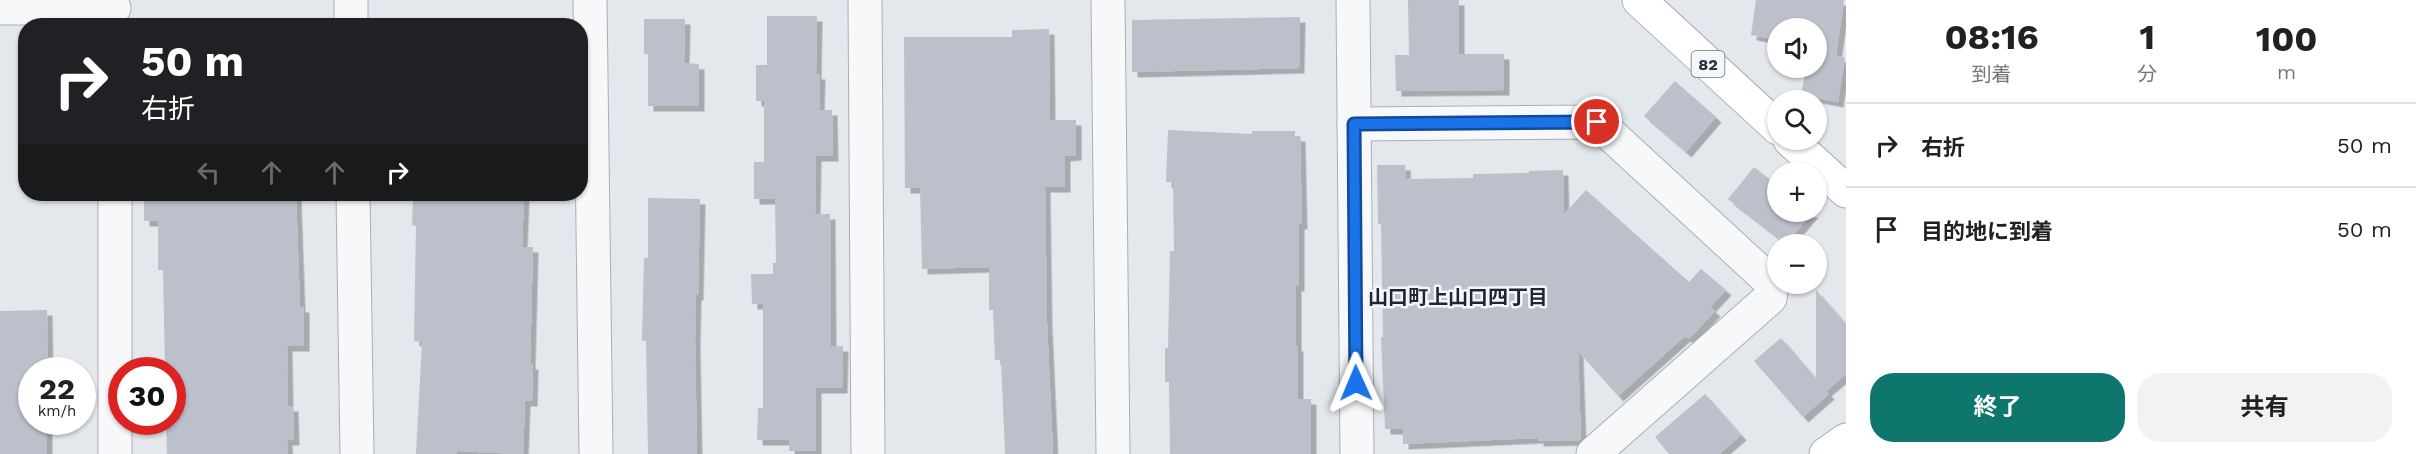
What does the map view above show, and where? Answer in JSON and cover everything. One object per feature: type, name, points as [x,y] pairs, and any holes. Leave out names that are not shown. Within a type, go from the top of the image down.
[{"type":"main road","name":"82","points":[[1639,0],[1767,118]]},
{"type":"main road","points":[[1801,150],[1846,191]]},
{"type":"main road","points":[[1826,454],[1846,440]]},
{"type":"street","points":[[351,0],[351,18]]},
{"type":"street","points":[[590,0],[596,454]]},
{"type":"street","points":[[865,0],[868,454]]},
{"type":"street","points":[[1108,0],[1113,454]]},
{"type":"street","points":[[1353,0],[1357,454]]},
{"type":"street","points":[[0,8],[114,11]]},
{"type":"street","points":[[1354,124],[1597,122],[1772,283],[1770,298],[1593,454]]},
{"type":"street","points":[[115,201],[115,454]]},
{"type":"street","points":[[353,201],[357,454]]},
{"type":"building","points":[[1408,0],[1459,0],[1459,54],[1504,54],[1504,90],[1396,91],[1395,55],[1409,55]]},
{"type":"building","points":[[1756,0],[1844,0],[1836,56],[1845,57],[1838,102],[1827,100],[1827,90],[1802,90],[1804,78],[1827,78],[1827,18],[1767,18],[1767,38],[1751,35]]},
{"type":"building","points":[[767,16],[817,16],[816,74],[820,74],[819,110],[832,110],[833,156],[816,156],[815,214],[830,214],[831,346],[843,346],[842,388],[816,388],[816,451],[789,451],[789,440],[757,440],[758,408],[763,408],[763,304],[752,304],[751,274],[773,274],[773,263],[776,263],[775,199],[754,199],[754,162],[764,162],[764,101],[756,101],[756,65],[767,65]]},
{"type":"building","points":[[1300,17],[1299,68],[1132,72],[1132,20]]},
{"type":"building","points":[[644,19],[685,19],[684,63],[699,64],[699,106],[648,106],[648,54],[644,54]]},
{"type":"building","points":[[1049,29],[1050,120],[1076,120],[1076,155],[1065,156],[1065,187],[1045,187],[1047,323],[1053,454],[1005,454],[1001,360],[995,360],[993,310],[989,310],[989,267],[922,269],[920,188],[905,188],[904,37],[1012,37],[1012,30]]},
{"type":"building","points":[[1675,81],[1716,117],[1686,152],[1644,116]]},
{"type":"building","points":[[1168,130],[1252,134],[1252,131],[1295,131],[1295,136],[1300,136],[1302,224],[1299,224],[1296,346],[1298,346],[1298,399],[1311,399],[1311,454],[1170,454],[1169,382],[1165,382],[1165,348],[1168,348],[1170,251],[1174,251],[1173,182],[1166,182]]},
{"type":"building","points":[[1377,165],[1405,165],[1406,179],[1473,178],[1473,174],[1563,170],[1564,214],[1586,190],[1689,282],[1701,269],[1726,290],[1710,307],[1715,311],[1689,339],[1685,336],[1618,396],[1578,351],[1581,440],[1538,441],[1538,438],[1403,444],[1403,429],[1385,429],[1381,337],[1383,337],[1381,224],[1378,224]]},
{"type":"building","points":[[1754,167],[1767,177],[1767,222],[1805,222],[1794,234],[1773,234],[1728,199]]},
{"type":"building","points":[[648,198],[700,199],[695,341],[697,454],[648,454],[646,341],[642,341],[644,258],[648,258]]},
{"type":"building","points":[[144,201],[296,201],[300,307],[304,307],[304,346],[287,346],[288,406],[293,406],[294,440],[287,440],[288,454],[167,454],[166,435],[186,435],[186,357],[165,357],[163,270],[158,270],[158,221],[144,221]]},
{"type":"building","points":[[413,201],[524,201],[522,247],[533,247],[530,364],[533,364],[532,401],[525,401],[523,454],[457,451],[457,454],[416,454],[422,342],[414,341],[416,226],[412,225]]},
{"type":"building","points":[[1816,294],[1820,294],[1846,324],[1846,374],[1826,391],[1829,394],[1803,417],[1754,361],[1781,338],[1816,379]]},
{"type":"building","points":[[47,310],[48,357],[18,357],[18,435],[47,435],[47,454],[0,454],[0,311]]},
{"type":"building","points":[[1705,394],[1741,435],[1719,454],[1669,454],[1655,437]]},
{"type":"district","name":"山口町上山口四丁目","points":[[1458,297]]},
{"type":"route","points":[[1356,383],[1354,124],[1597,122]]}]
